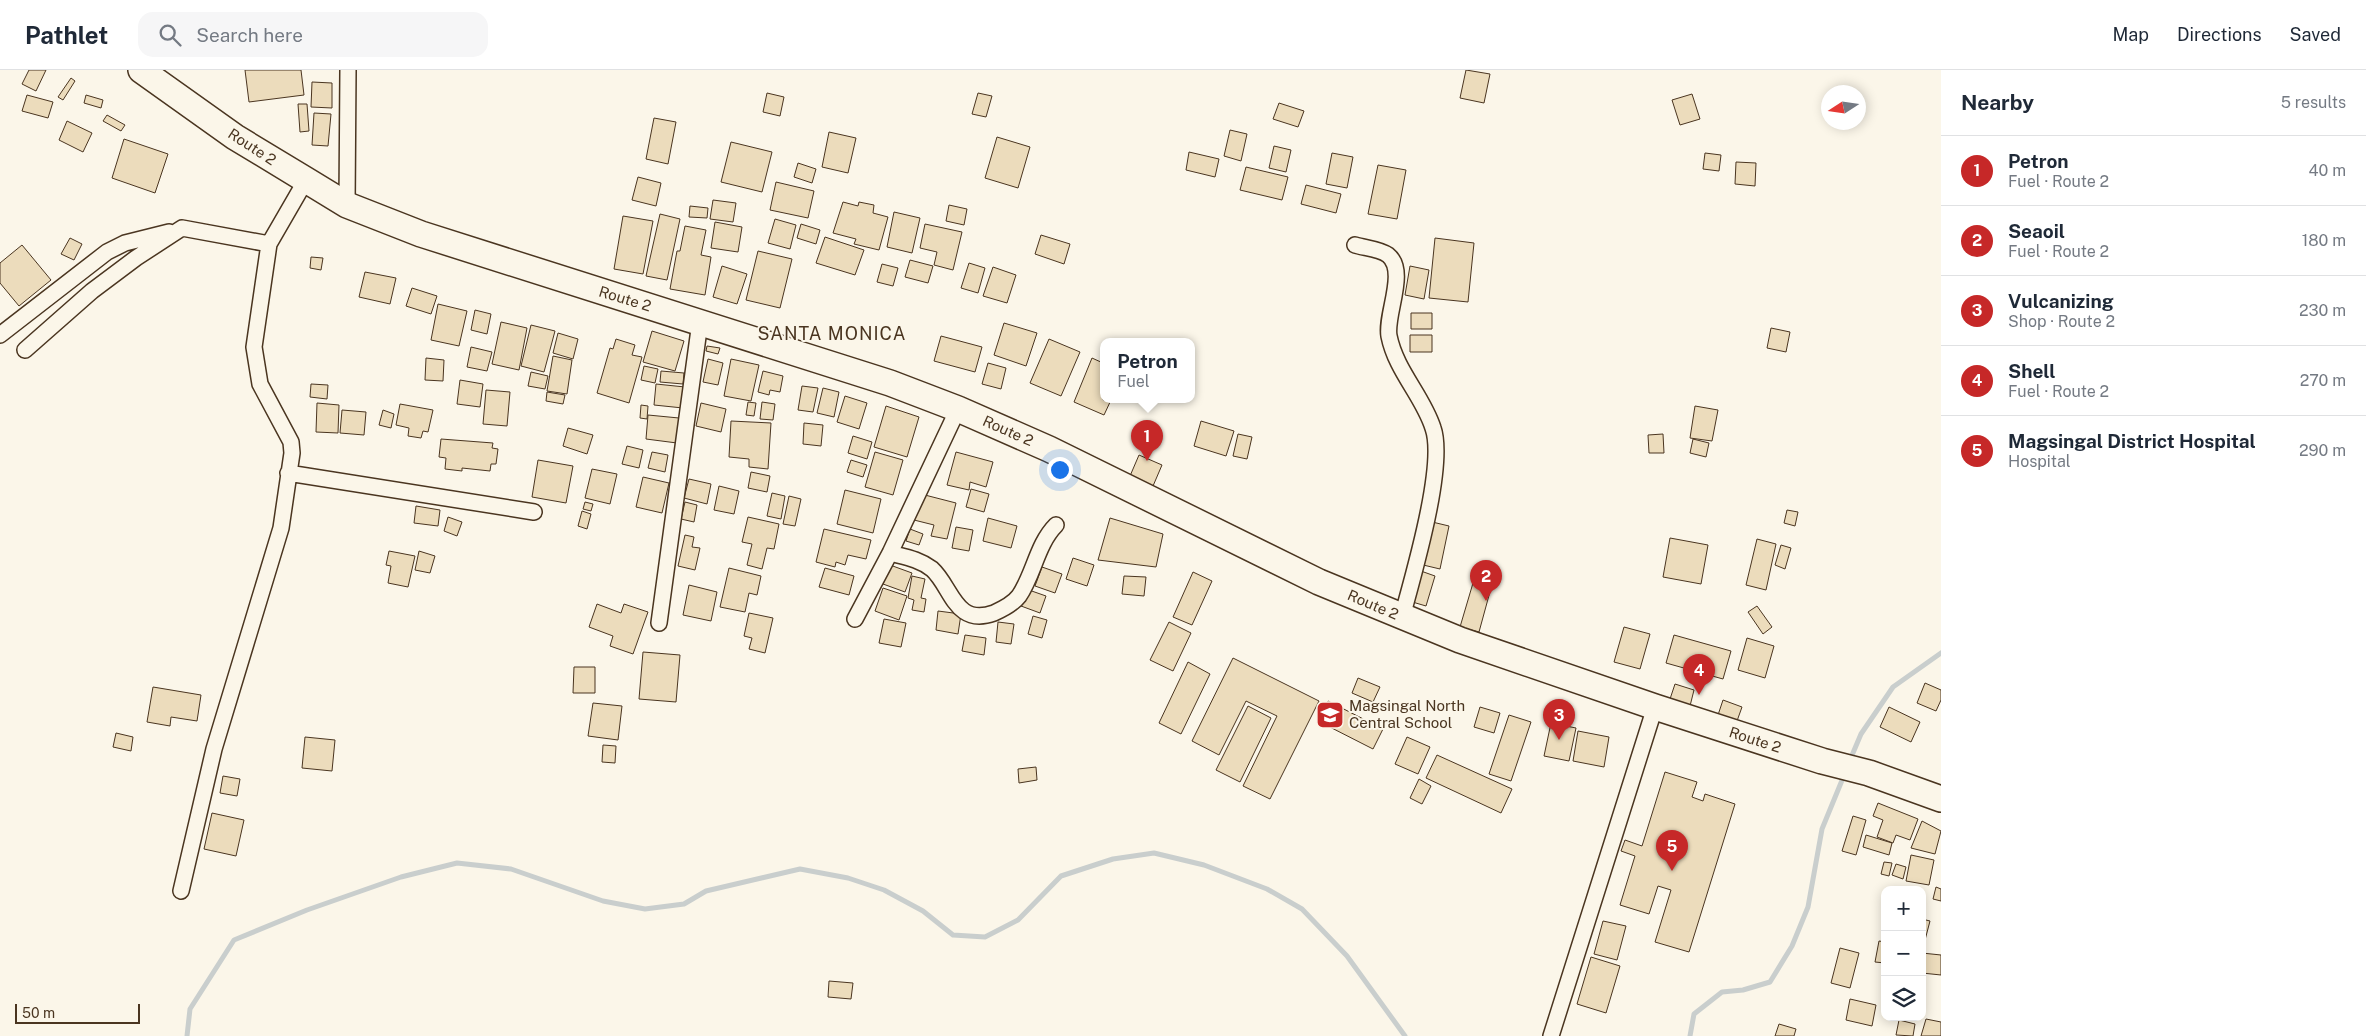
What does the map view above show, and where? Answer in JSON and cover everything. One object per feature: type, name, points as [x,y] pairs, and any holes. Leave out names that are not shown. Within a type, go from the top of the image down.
[{"type":"highway","name":"Route 2","points":[[141,70],[235,137],[306,180],[347,204],[421,234],[873,377],[958,409],[1049,449],[1319,582],[1460,640],[1655,708],[1822,761],[1869,773],[1941,799]]},
{"type":"street","points":[[347,204],[348,70]]},
{"type":"street","points":[[181,891],[214,749],[281,528],[292,453],[291,442],[260,384],[254,347],[269,244],[306,180]]},
{"type":"street","points":[[0,335],[107,252],[125,243],[182,228],[269,244]]},
{"type":"street","points":[[25,350],[92,291],[136,258],[182,228]]},
{"type":"street","points":[[1356,245],[1387,255],[1393,263],[1396,279],[1388,328],[1389,337],[1406,379],[1431,422],[1436,445],[1435,466],[1420,550],[1402,617]]},
{"type":"street","points":[[660,623],[700,322]]},
{"type":"street","points":[[855,619],[890,552],[958,409]]},
{"type":"street","points":[[288,473],[534,512]]},
{"type":"street","points":[[890,552],[917,560],[934,571],[959,608],[968,613],[989,614],[1010,604],[1019,596],[1047,539],[1056,525]]},
{"type":"street","points":[[1551,1036],[1655,708]]},
{"type":"building","points":[[29,70],[46,70],[36,91],[22,84]]},
{"type":"building","points":[[245,70],[301,70],[304,95],[249,102]]},
{"type":"building","points":[[1466,70],[1490,74],[1484,103],[1460,98]]},
{"type":"building","points":[[71,78],[75,81],[63,100],[58,97]]},
{"type":"building","points":[[312,82],[332,83],[332,108],[311,107]]},
{"type":"building","points":[[767,93],[784,97],[780,116],[763,112]]},
{"type":"building","points":[[978,93],[992,96],[986,117],[972,114]]},
{"type":"building","points":[[1692,94],[1700,119],[1680,125],[1672,100]]},
{"type":"building","points":[[27,95],[53,102],[48,118],[22,111]]},
{"type":"building","points":[[86,95],[103,100],[101,108],[84,103]]},
{"type":"building","points":[[1279,103],[1304,111],[1298,127],[1273,119]]},
{"type":"building","points":[[298,104],[307,104],[309,131],[300,132]]},
{"type":"building","points":[[314,113],[331,114],[328,146],[312,145]]},
{"type":"building","points":[[107,115],[125,125],[121,131],[103,121]]},
{"type":"building","points":[[654,118],[676,122],[668,164],[646,159]]},
{"type":"building","points":[[67,121],[92,133],[83,152],[59,140]]},
{"type":"building","points":[[1230,130],[1247,134],[1241,161],[1224,156]]},
{"type":"building","points":[[829,132],[856,138],[848,173],[822,167]]},
{"type":"building","points":[[997,137],[1030,147],[1018,188],[985,178]]},
{"type":"building","points":[[124,139],[168,154],[155,193],[112,178]]},
{"type":"building","points":[[731,142],[772,152],[762,192],[721,182]]},
{"type":"building","points":[[1274,146],[1291,150],[1286,172],[1269,168]]},
{"type":"building","points":[[1189,152],[1219,159],[1215,177],[1186,170]]},
{"type":"building","points":[[1332,153],[1353,157],[1347,188],[1326,184]]},
{"type":"building","points":[[1705,153],[1721,155],[1719,171],[1703,169]]},
{"type":"building","points":[[1736,162],[1756,163],[1755,186],[1735,184]]},
{"type":"building","points":[[798,163],[816,169],[812,183],[794,177]]},
{"type":"building","points":[[1378,165],[1406,170],[1397,219],[1368,214]]},
{"type":"building","points":[[1246,167],[1288,177],[1282,200],[1240,190]]},
{"type":"building","points":[[638,177],[661,183],[656,206],[632,200]]},
{"type":"building","points":[[776,182],[814,191],[808,218],[770,210]]},
{"type":"building","points":[[1306,185],[1341,194],[1336,213],[1301,204]]},
{"type":"building","points":[[713,200],[736,203],[733,222],[710,219]]},
{"type":"building","points":[[843,202],[858,206],[859,202],[874,205],[873,213],[888,217],[879,250],[854,244],[856,239],[833,233]]},
{"type":"building","points":[[949,205],[967,209],[964,225],[946,221]]},
{"type":"building","points":[[690,206],[708,208],[707,218],[689,217]]},
{"type":"building","points":[[894,212],[920,218],[912,253],[887,247]]},
{"type":"building","points":[[660,214],[680,219],[667,280],[646,276]]},
{"type":"building","points":[[623,216],[653,221],[643,274],[614,269]]},
{"type":"building","points":[[775,219],[796,225],[790,249],[768,243]]},
{"type":"building","points":[[715,222],[742,227],[738,252],[711,248]]},
{"type":"building","points":[[801,224],[820,230],[816,244],[797,238]]},
{"type":"building","points":[[925,224],[962,232],[953,270],[934,265],[937,252],[920,248]]},
{"type":"building","points":[[685,226],[706,230],[701,255],[711,257],[705,295],[670,289],[677,251],[680,251]]},
{"type":"building","points":[[1041,235],[1070,244],[1064,264],[1035,254]]},
{"type":"building","points":[[825,237],[864,250],[855,275],[816,263]]},
{"type":"building","points":[[70,238],[82,244],[74,260],[61,254]]},
{"type":"building","points":[[1435,238],[1474,243],[1468,302],[1429,298]]},
{"type":"building","points":[[22,245],[51,280],[19,306],[0,283],[0,263]]},
{"type":"building","points":[[758,251],[792,259],[780,308],[746,300]]},
{"type":"building","points":[[311,257],[323,258],[321,270],[310,268]]},
{"type":"building","points":[[910,260],[933,266],[928,283],[905,277]]},
{"type":"building","points":[[969,263],[985,268],[978,293],[961,288]]},
{"type":"building","points":[[882,264],[898,268],[893,286],[877,282]]},
{"type":"building","points":[[722,266],[747,274],[737,304],[713,297]]},
{"type":"building","points":[[1410,266],[1429,270],[1424,299],[1405,295]]},
{"type":"building","points":[[993,267],[1016,275],[1007,303],[983,296]]},
{"type":"building","points":[[365,272],[396,278],[390,304],[359,297]]},
{"type":"building","points":[[412,288],[437,296],[431,314],[406,306]]},
{"type":"building","points":[[438,304],[467,311],[459,346],[431,340]]},
{"type":"building","points":[[475,310],[491,314],[487,334],[471,330]]},
{"type":"building","points":[[1411,313],[1432,313],[1432,329],[1411,329]]},
{"type":"building","points":[[501,322],[527,328],[519,370],[492,364]]},
{"type":"building","points":[[1004,323],[1037,333],[1026,366],[994,355]]},
{"type":"building","points":[[531,325],[555,331],[544,372],[521,366]]},
{"type":"building","points":[[1771,328],[1790,332],[1786,352],[1767,348]]},
{"type":"building","points":[[652,331],[684,341],[675,371],[643,362]]},
{"type":"building","points":[[558,333],[578,339],[573,359],[553,353]]},
{"type":"building","points":[[1410,335],[1432,335],[1432,352],[1410,352]]},
{"type":"building","points":[[941,336],[982,347],[975,372],[934,361]]},
{"type":"building","points":[[616,339],[635,345],[632,355],[642,357],[629,403],[597,393],[610,348],[613,349]]},
{"type":"building","points":[[1049,339],[1080,352],[1061,396],[1030,383]]},
{"type":"building","points":[[707,346],[720,348],[718,354],[706,351]]},
{"type":"building","points":[[471,347],[492,352],[487,371],[467,367]]},
{"type":"building","points":[[553,356],[572,360],[567,394],[547,391]]},
{"type":"building","points":[[426,358],[444,360],[443,381],[425,380]]},
{"type":"building","points":[[1092,358],[1100,362],[1100,403],[1110,403],[1104,415],[1074,402]]},
{"type":"building","points":[[708,359],[723,363],[718,385],[703,382]]},
{"type":"building","points":[[731,359],[759,365],[751,401],[724,396]]},
{"type":"building","points":[[988,363],[1006,368],[1001,389],[982,384]]},
{"type":"building","points":[[644,366],[658,369],[655,383],[641,380]]},
{"type":"building","points":[[661,371],[684,373],[683,384],[660,382]]},
{"type":"building","points":[[763,371],[783,376],[780,392],[770,390],[769,395],[758,392]]},
{"type":"building","points":[[531,372],[548,376],[545,389],[528,386]]},
{"type":"building","points":[[460,380],[483,384],[480,407],[457,404]]},
{"type":"building","points":[[311,384],[328,385],[327,399],[310,397]]},
{"type":"building","points":[[656,384],[685,387],[683,408],[654,405]]},
{"type":"building","points":[[802,386],[818,388],[813,412],[798,410]]},
{"type":"building","points":[[823,388],[839,392],[834,417],[817,413]]},
{"type":"building","points":[[486,390],[510,392],[507,426],[483,424]]},
{"type":"building","points":[[547,392],[565,395],[563,404],[546,401]]},
{"type":"building","points":[[845,396],[867,403],[859,429],[837,422]]},
{"type":"building","points":[[748,402],[756,403],[754,416],[746,415]]},
{"type":"building","points":[[762,402],[775,404],[773,420],[760,419]]},
{"type":"building","points":[[317,403],[339,405],[338,433],[316,432]]},
{"type":"building","points":[[701,403],[726,409],[721,432],[696,426]]},
{"type":"building","points":[[400,404],[433,410],[428,432],[423,431],[421,438],[408,436],[409,428],[396,425]]},
{"type":"building","points":[[641,405],[648,406],[647,419],[640,418]]},
{"type":"building","points":[[886,406],[919,417],[907,457],[874,447]]},
{"type":"building","points":[[1695,406],[1718,410],[1712,441],[1690,438]]},
{"type":"building","points":[[342,410],[366,412],[364,435],[340,433]]},
{"type":"building","points":[[383,410],[394,414],[391,428],[379,425]]},
{"type":"building","points":[[648,415],[679,418],[677,443],[646,439]]},
{"type":"building","points":[[731,421],[771,423],[768,469],[749,467],[749,459],[729,457]]},
{"type":"building","points":[[1201,421],[1234,431],[1226,456],[1194,446]]},
{"type":"building","points":[[804,423],[823,425],[821,446],[803,444]]},
{"type":"building","points":[[568,428],[593,435],[587,454],[563,446]]},
{"type":"building","points":[[1238,434],[1252,437],[1247,459],[1233,456]]},
{"type":"building","points":[[1663,434],[1664,453],[1649,453],[1648,435]]},
{"type":"building","points":[[853,436],[872,442],[867,459],[848,453]]},
{"type":"building","points":[[441,439],[493,443],[492,448],[498,449],[496,464],[491,464],[490,471],[462,468],[462,471],[445,469],[446,458],[439,457]]},
{"type":"building","points":[[1693,439],[1709,443],[1706,457],[1690,453]]},
{"type":"building","points":[[627,446],[643,450],[639,468],[622,464]]},
{"type":"building","points":[[652,452],[668,455],[665,472],[648,468]]},
{"type":"building","points":[[875,452],[903,460],[893,495],[865,487]]},
{"type":"building","points":[[956,452],[993,462],[986,487],[970,482],[969,490],[947,485]]},
{"type":"building","points":[[1139,455],[1162,465],[1153,486],[1130,476]]},
{"type":"building","points":[[538,460],[573,466],[566,503],[532,497]]},
{"type":"building","points":[[851,460],[867,465],[863,477],[847,472]]},
{"type":"building","points":[[592,469],[617,474],[610,504],[585,498]]},
{"type":"building","points":[[751,472],[770,476],[767,492],[748,488]]},
{"type":"building","points":[[643,477],[669,483],[662,513],[636,507]]},
{"type":"building","points":[[689,479],[711,484],[707,504],[684,498]]},
{"type":"building","points":[[719,486],[739,491],[734,514],[714,510]]},
{"type":"building","points":[[971,489],[989,494],[984,512],[966,507]]},
{"type":"building","points":[[845,490],[881,499],[873,533],[837,524]]},
{"type":"building","points":[[772,493],[785,496],[781,519],[767,516]]},
{"type":"building","points":[[921,494],[956,503],[947,539],[931,536],[934,525],[914,520]]},
{"type":"building","points":[[789,496],[801,499],[795,526],[783,524]]},
{"type":"building","points":[[585,502],[593,504],[591,511],[583,509]]},
{"type":"building","points":[[685,502],[697,505],[694,522],[681,519]]},
{"type":"building","points":[[416,506],[440,510],[438,526],[414,523]]},
{"type":"building","points":[[1787,510],[1798,512],[1795,526],[1784,523]]},
{"type":"building","points":[[582,511],[591,514],[587,529],[578,526]]},
{"type":"building","points":[[448,517],[462,522],[457,536],[444,531]]},
{"type":"building","points":[[748,517],[779,524],[774,549],[767,548],[762,569],[747,565],[752,544],[742,542]]},
{"type":"building","points":[[988,518],[1017,526],[1011,548],[983,541]]},
{"type":"building","points":[[1110,518],[1163,534],[1156,567],[1098,560]]},
{"type":"building","points":[[1428,521],[1449,526],[1440,569],[1419,564]]},
{"type":"building","points":[[956,527],[973,530],[969,551],[952,548]]},
{"type":"building","points":[[824,529],[871,540],[866,559],[848,555],[845,565],[836,562],[835,567],[816,562]]},
{"type":"building","points":[[910,529],[923,534],[919,545],[906,541]]},
{"type":"building","points":[[685,535],[694,537],[692,547],[700,548],[695,570],[678,566]]},
{"type":"building","points":[[1670,538],[1708,545],[1701,584],[1663,577]]},
{"type":"building","points":[[1757,539],[1776,544],[1766,590],[1746,585]]},
{"type":"building","points":[[1781,545],[1791,548],[1785,569],[1775,565]]},
{"type":"building","points":[[389,551],[415,556],[408,587],[388,583],[391,566],[386,565]]},
{"type":"building","points":[[419,551],[435,556],[430,573],[415,570]]},
{"type":"building","points":[[1073,558],[1094,565],[1087,586],[1066,579]]},
{"type":"building","points":[[890,565],[912,573],[905,592],[883,584]]},
{"type":"building","points":[[1042,567],[1062,574],[1055,593],[1035,586]]},
{"type":"building","points":[[729,568],[761,576],[757,595],[749,593],[745,612],[720,607]]},
{"type":"building","points":[[825,568],[854,576],[849,595],[819,587]]},
{"type":"building","points":[[1418,570],[1435,576],[1426,606],[1409,601]]},
{"type":"building","points":[[1193,572],[1212,581],[1192,625],[1173,617]]},
{"type":"building","points":[[912,576],[925,579],[921,598],[926,599],[924,612],[912,610],[914,600],[908,598]]},
{"type":"building","points":[[1124,576],[1146,577],[1144,596],[1122,594]]},
{"type":"building","points":[[1473,583],[1491,588],[1479,632],[1460,627]]},
{"type":"building","points":[[689,585],[717,592],[711,621],[683,615]]},
{"type":"building","points":[[883,588],[907,596],[899,620],[875,611]]},
{"type":"building","points":[[1026,589],[1046,596],[1040,613],[1021,606]]},
{"type":"building","points":[[597,604],[621,613],[624,604],[648,612],[633,654],[610,646],[613,636],[589,627]]},
{"type":"building","points":[[1757,606],[1772,627],[1763,634],[1748,612]]},
{"type":"building","points":[[938,611],[961,614],[958,634],[936,630]]},
{"type":"building","points":[[749,613],[773,618],[765,653],[749,649],[752,638],[744,636]]},
{"type":"building","points":[[1033,616],[1047,620],[1042,638],[1028,634]]},
{"type":"building","points":[[884,619],[906,623],[901,647],[879,643]]},
{"type":"building","points":[[998,622],[1014,624],[1011,644],[996,642]]},
{"type":"building","points":[[1169,622],[1191,633],[1173,671],[1150,660]]},
{"type":"building","points":[[1624,627],[1650,634],[1640,669],[1614,662]]},
{"type":"building","points":[[965,635],[986,638],[984,655],[962,651]]},
{"type":"building","points":[[1674,635],[1731,651],[1723,679],[1666,663]]},
{"type":"building","points":[[1747,638],[1774,646],[1765,678],[1738,670]]},
{"type":"building","points":[[643,652],[680,655],[676,702],[639,699]]},
{"type":"building","points":[[1233,658],[1319,701],[1270,799],[1243,786],[1277,716],[1246,701],[1219,755],[1192,741]]},
{"type":"building","points":[[1188,662],[1210,674],[1181,734],[1159,723]]},
{"type":"building","points":[[574,667],[595,667],[595,693],[573,693]]},
{"type":"building","points":[[1358,678],[1380,687],[1373,702],[1352,693]]},
{"type":"building","points":[[1925,683],[1941,690],[1941,700],[1936,711],[1917,703]]},
{"type":"building","points":[[1675,684],[1694,690],[1690,706],[1670,699]]},
{"type":"building","points":[[153,687],[201,695],[197,721],[171,717],[170,726],[147,722]]},
{"type":"building","points":[[1723,700],[1742,707],[1737,721],[1718,715]]},
{"type":"building","points":[[1328,701],[1383,729],[1373,749],[1318,721]]},
{"type":"building","points":[[593,703],[622,706],[618,740],[588,736]]},
{"type":"building","points":[[1248,706],[1271,718],[1240,782],[1216,770]]},
{"type":"building","points":[[1480,707],[1500,713],[1494,733],[1474,727]]},
{"type":"building","points":[[1889,707],[1920,722],[1911,742],[1880,727]]},
{"type":"building","points":[[1509,715],[1531,722],[1511,781],[1489,774]]},
{"type":"building","points":[[1551,723],[1576,728],[1569,761],[1544,756]]},
{"type":"building","points":[[1578,731],[1609,737],[1604,767],[1573,761]]},
{"type":"building","points":[[116,733],[133,737],[131,751],[113,747]]},
{"type":"building","points":[[305,737],[335,740],[332,771],[302,768]]},
{"type":"building","points":[[1407,737],[1430,747],[1418,774],[1395,764]]},
{"type":"building","points":[[603,745],[616,746],[615,763],[602,762]]},
{"type":"building","points":[[1437,755],[1512,789],[1501,813],[1426,778]]},
{"type":"building","points":[[1036,767],[1037,780],[1019,783],[1018,769]]},
{"type":"building","points":[[1665,772],[1697,782],[1692,797],[1703,801],[1705,794],[1735,804],[1689,952],[1655,942],[1671,890],[1658,886],[1649,914],[1620,905],[1635,856],[1621,851],[1625,840],[1642,846]]},
{"type":"building","points":[[223,776],[240,779],[237,796],[220,793]]},
{"type":"building","points":[[1419,779],[1431,786],[1422,804],[1410,798]]},
{"type":"building","points":[[1878,803],[1918,819],[1910,840],[1896,835],[1893,843],[1877,837],[1883,820],[1873,816]]},
{"type":"building","points":[[212,813],[244,820],[236,856],[204,849]]},
{"type":"building","points":[[1853,816],[1866,820],[1856,855],[1842,851]]},
{"type":"building","points":[[1922,821],[1941,831],[1935,854],[1911,848]]},
{"type":"building","points":[[1866,835],[1892,843],[1889,855],[1863,847]]},
{"type":"building","points":[[1911,855],[1934,860],[1929,885],[1906,881]]},
{"type":"building","points":[[1884,862],[1892,863],[1889,876],[1881,874]]},
{"type":"building","points":[[1896,864],[1906,867],[1903,879],[1892,875]]},
{"type":"building","points":[[1936,887],[1941,889],[1941,901],[1933,899]]},
{"type":"building","points":[[1926,920],[1930,921],[1926,936]]},
{"type":"building","points":[[1603,921],[1626,926],[1617,960],[1594,954]]},
{"type":"building","points":[[1879,941],[1881,941],[1881,963],[1875,962]]},
{"type":"building","points":[[1840,948],[1859,953],[1850,988],[1831,983]]},
{"type":"building","points":[[1926,953],[1941,955],[1941,975],[1926,973]]},
{"type":"building","points":[[1591,957],[1620,966],[1606,1013],[1577,1004]]},
{"type":"building","points":[[829,981],[853,983],[851,999],[828,997]]},
{"type":"building","points":[[1850,999],[1876,1005],[1872,1026],[1846,1020]]},
{"type":"building","points":[[1926,1019],[1941,1022],[1941,1036],[1921,1036]]},
{"type":"building","points":[[1899,1021],[1915,1024],[1913,1036],[1896,1035]]},
{"type":"building","points":[[1779,1024],[1796,1029],[1794,1036],[1775,1036]]},
{"type":"waterway","points":[[1850,760],[1861,734],[1893,687],[1941,653]]},
{"type":"waterway","points":[[1690,1036],[1694,1014],[1722,992],[1743,990],[1770,982],[1792,946],[1808,907],[1822,829],[1845,773]]},
{"type":"waterway","points":[[187,1036],[190,1009],[234,940],[307,910],[401,877],[457,863],[511,869],[603,901],[645,909],[684,904],[706,891],[800,869],[848,878],[884,890],[923,911],[953,935],[985,937],[1018,920],[1061,876],[1113,859],[1154,853],[1204,865],[1267,889],[1302,909],[1347,956],[1405,1036]]},
{"type":"place","name":"Petron","points":[[1147,461]]},
{"type":"place","name":"Seaoil","points":[[1486,601]]},
{"type":"place","name":"Shell","points":[[1699,695]]},
{"type":"place","name":"Magsingal North Central School","points":[[1330,715]]},
{"type":"place","name":"Vulcanizing","points":[[1559,740]]},
{"type":"place","name":"Magsingal District Hospital","points":[[1672,871]]},
{"type":"district","name":"SANTA MONICA","points":[[832,334]]}]
